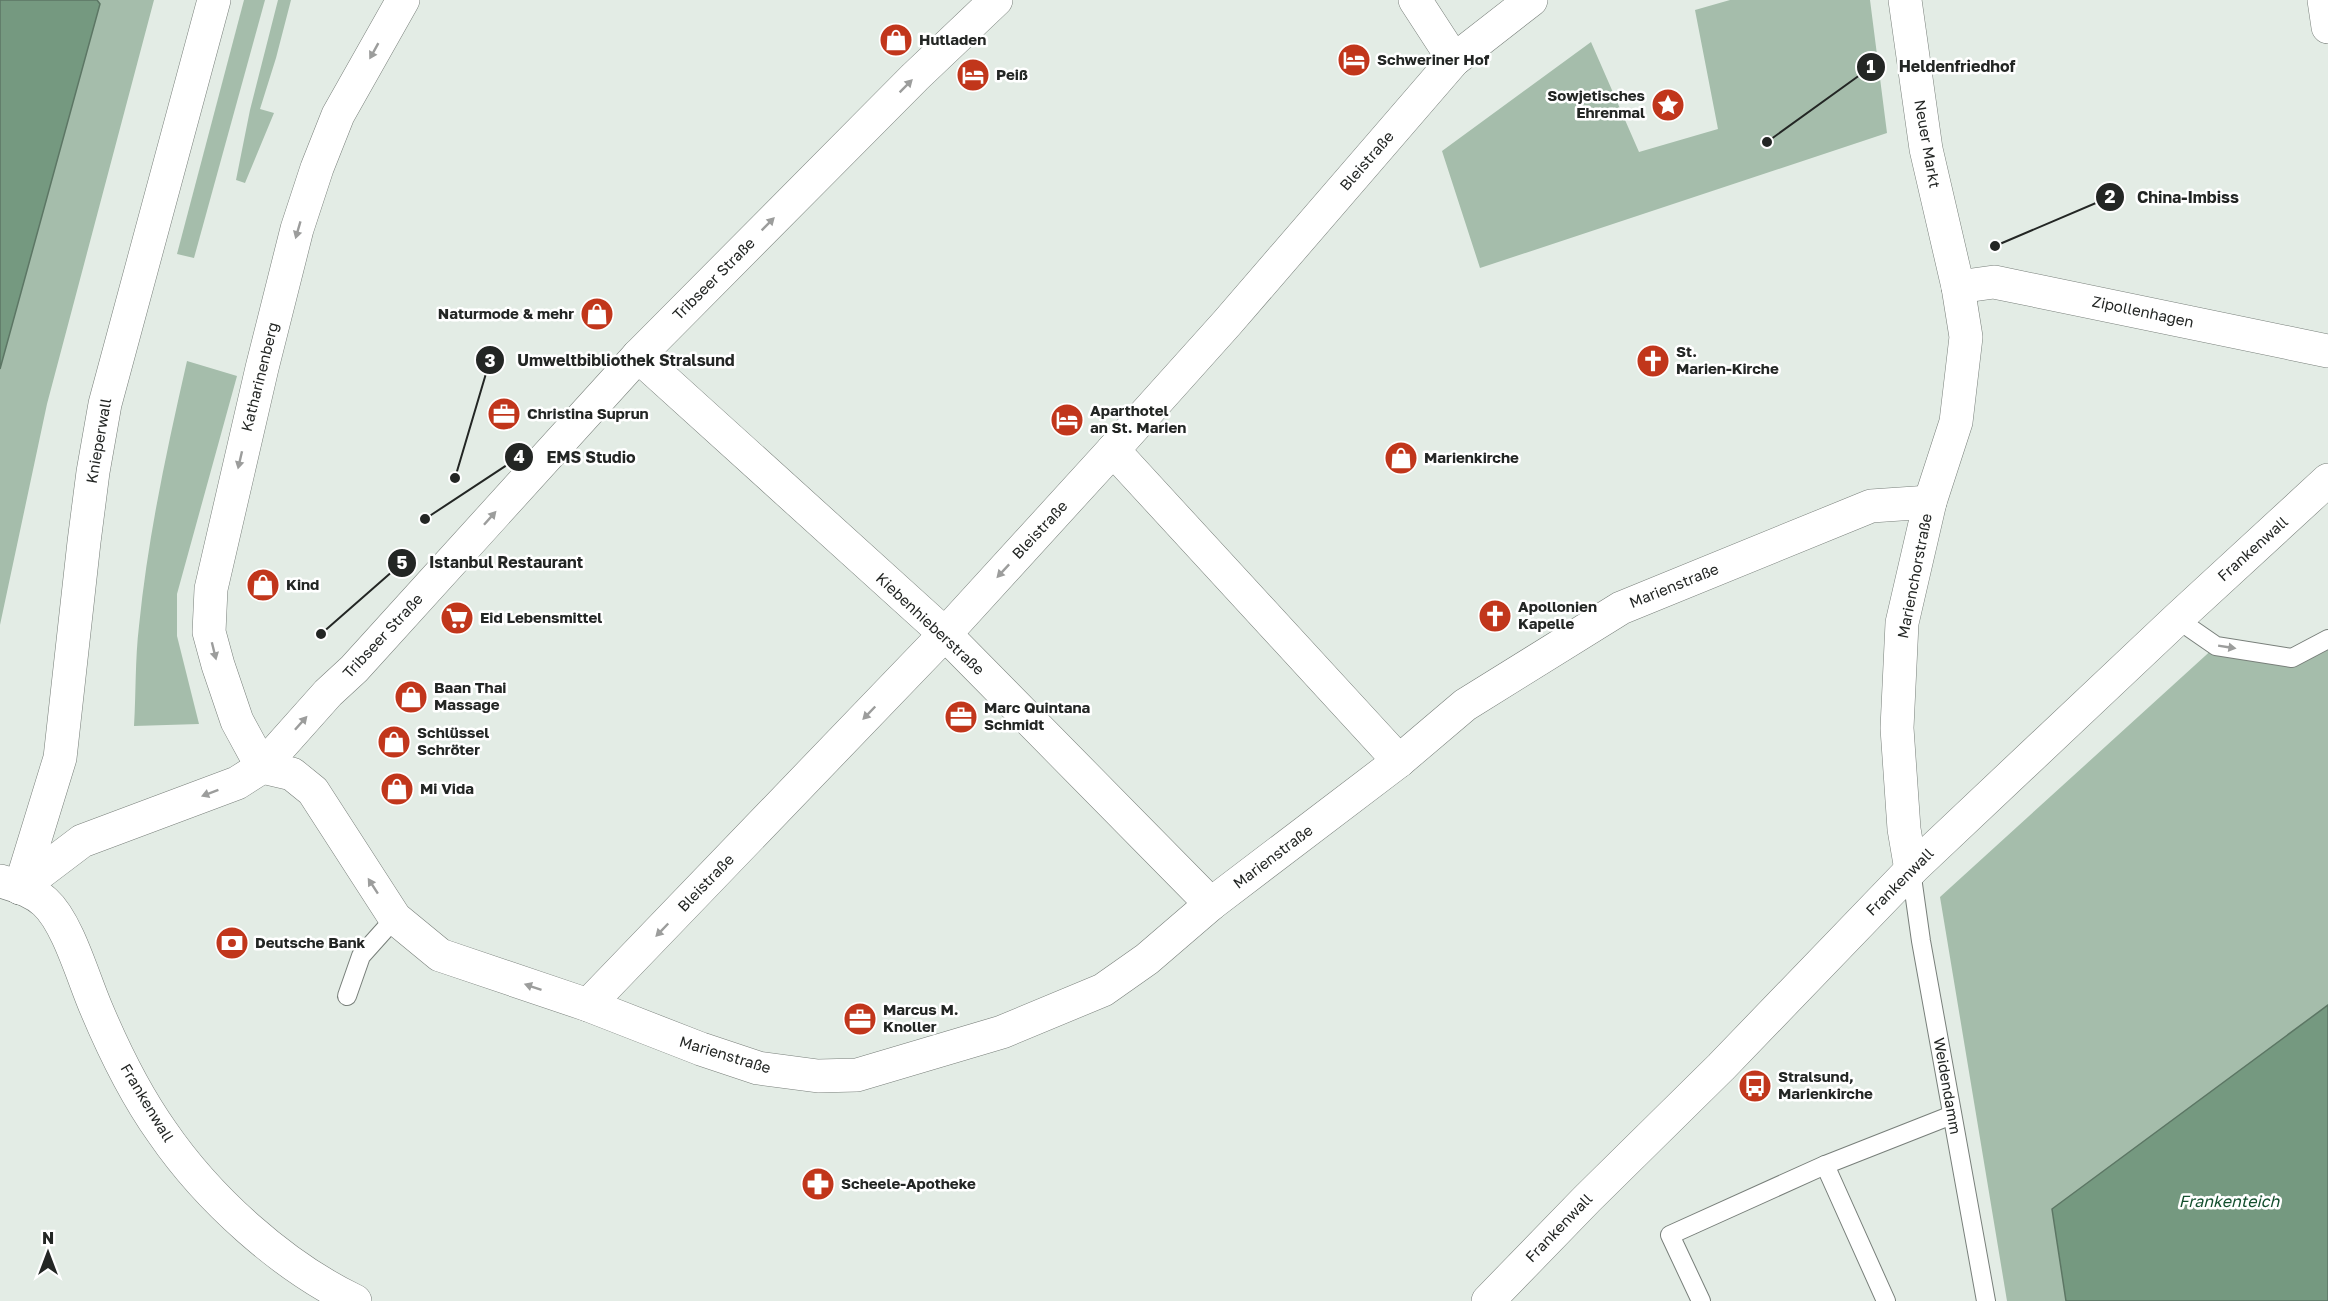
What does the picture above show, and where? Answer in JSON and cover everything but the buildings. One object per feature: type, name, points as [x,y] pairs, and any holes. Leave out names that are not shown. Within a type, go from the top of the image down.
[{"type":"street","name":"Knieperwall","points":[[10,884],[60,758],[84,542],[105,404],[121,337],[214,0]]},
{"type":"street","name":"Katharinenberg","points":[[262,767],[237,722],[218,665],[209,632],[211,589],[262,368],[297,229],[316,168],[338,115],[403,0]]},
{"type":"street","name":"Tribseer Straße","points":[[10,884],[82,841],[237,783],[262,767],[638,356],[915,77],[996,0]]},
{"type":"street","points":[[1415,0],[1454,60],[1531,0]]},
{"type":"street","name":"Neuer Markt","points":[[1905,0],[1926,149],[1958,287]]},
{"type":"street","points":[[2324,0],[2328,27]]},
{"type":"street","name":"Bleistraße","points":[[588,1005],[945,634],[1227,323],[1454,60]]},
{"type":"street","name":"Zipollenhagen","points":[[1958,287],[1994,282],[2328,351]]},
{"type":"street","name":"Marienchorstraße","points":[[1911,870],[1904,829],[1897,728],[1902,623],[1930,502],[1956,422],[1966,337],[1958,287]]},
{"type":"street","name":"Kiebenhieberstraße","points":[[638,356],[945,634],[1211,904]]},
{"type":"street","points":[[1113,450],[1399,761]]},
{"type":"street","name":"Frankenwall","points":[[1488,1301],[1587,1198],[1721,1067],[1911,870],[2328,480]]},
{"type":"street","name":"Marienstraße","points":[[588,1005],[701,1049],[758,1068],[818,1076],[857,1076],[1002,1032],[1103,990],[1147,959],[1211,904],[1399,761],[1465,705],[1621,608],[1871,506],[1930,502]]},
{"type":"street","points":[[262,767],[292,774],[313,791],[395,918],[440,955],[588,1005]]},
{"type":"street","name":"Frankenwall","points":[[10,884],[45,901],[60,921],[115,1050],[162,1133],[224,1208],[281,1256],[325,1287],[355,1301]]},
{"type":"lane","points":[[2177,619],[2216,645],[2292,658],[2328,639]]},
{"type":"lane","name":"Weidendamm","points":[[1911,870],[1986,1301]]},
{"type":"lane","points":[[347,996],[361,956],[395,918]]},
{"type":"lane","points":[[1701,1301],[1670,1235],[1825,1165],[1952,1115]]},
{"type":"lane","points":[[1825,1165],[1886,1301]]},
{"type":"shaded area","points":[[97,0],[154,0],[47,404],[0,625],[0,369],[100,4]]},
{"type":"shaded area","points":[[244,0],[265,0],[194,258],[177,254]]},
{"type":"shaded area","points":[[278,0],[291,0],[260,109],[274,113],[245,183],[236,180],[250,110]]},
{"type":"shaded area","points":[[1730,0],[1870,0],[1887,133],[1480,268],[1442,151],[1591,42],[1639,152],[1718,129],[1695,10]]},
{"type":"shaded area","points":[[187,361],[237,376],[177,594],[177,636],[199,724],[134,726],[136,663],[147,559],[165,460]]},
{"type":"shaded area","points":[[2328,639],[2328,1005],[2052,1209],[2066,1301],[2007,1301],[1940,897],[2216,646],[2292,658]]},
{"type":"water","points":[[0,0],[97,0],[100,4],[0,369]]},
{"type":"water","name":"Frankenteich","points":[[2328,1005],[2328,1301],[2066,1301],[2052,1209]]},
{"type":"place","name":"Hutladen","points":[[896,40]]},
{"type":"place","name":"Schweriner Hof","points":[[1354,60]]},
{"type":"place","name":"Peiß","points":[[973,75]]},
{"type":"place","name":"Sowjetisches Ehrenmal","points":[[1668,105]]},
{"type":"place","name":"Heldenfriedhof","points":[[1767,142]]},
{"type":"place","name":"China-Imbiss","points":[[1995,246]]},
{"type":"place","name":"Naturmode & mehr","points":[[597,314]]},
{"type":"place","name":"St. Marien-Kirche","points":[[1653,361]]},
{"type":"place","name":"Christina Suprun","points":[[504,414]]},
{"type":"place","name":"Aparthotel an St. Marien","points":[[1067,420]]},
{"type":"place","name":"Marienkirche","points":[[1401,458]]},
{"type":"place","name":"Umweltbibliothek Stralsund","points":[[455,478]]},
{"type":"place","name":"EMS Studio","points":[[425,519]]},
{"type":"place","name":"Kind","points":[[263,585]]},
{"type":"place","name":"Apollonien Kapelle","points":[[1495,616]]},
{"type":"place","name":"Eid Lebensmittel","points":[[457,618]]},
{"type":"place","name":"Istanbul Restaurant","points":[[321,634]]},
{"type":"place","name":"Baan Thai Massage","points":[[411,697]]},
{"type":"place","name":"Marc Quintana Schmidt","points":[[961,717]]},
{"type":"place","name":"Schlüssel Schröter","points":[[394,742]]},
{"type":"place","name":"Mi Vida","points":[[397,789]]},
{"type":"place","name":"Deutsche Bank","points":[[232,943]]},
{"type":"place","name":"Marcus M. Knoller","points":[[860,1019]]},
{"type":"place","name":"Stralsund, Marienkirche","points":[[1755,1086]]},
{"type":"place","name":"Scheele-Apotheke","points":[[818,1184]]}]
